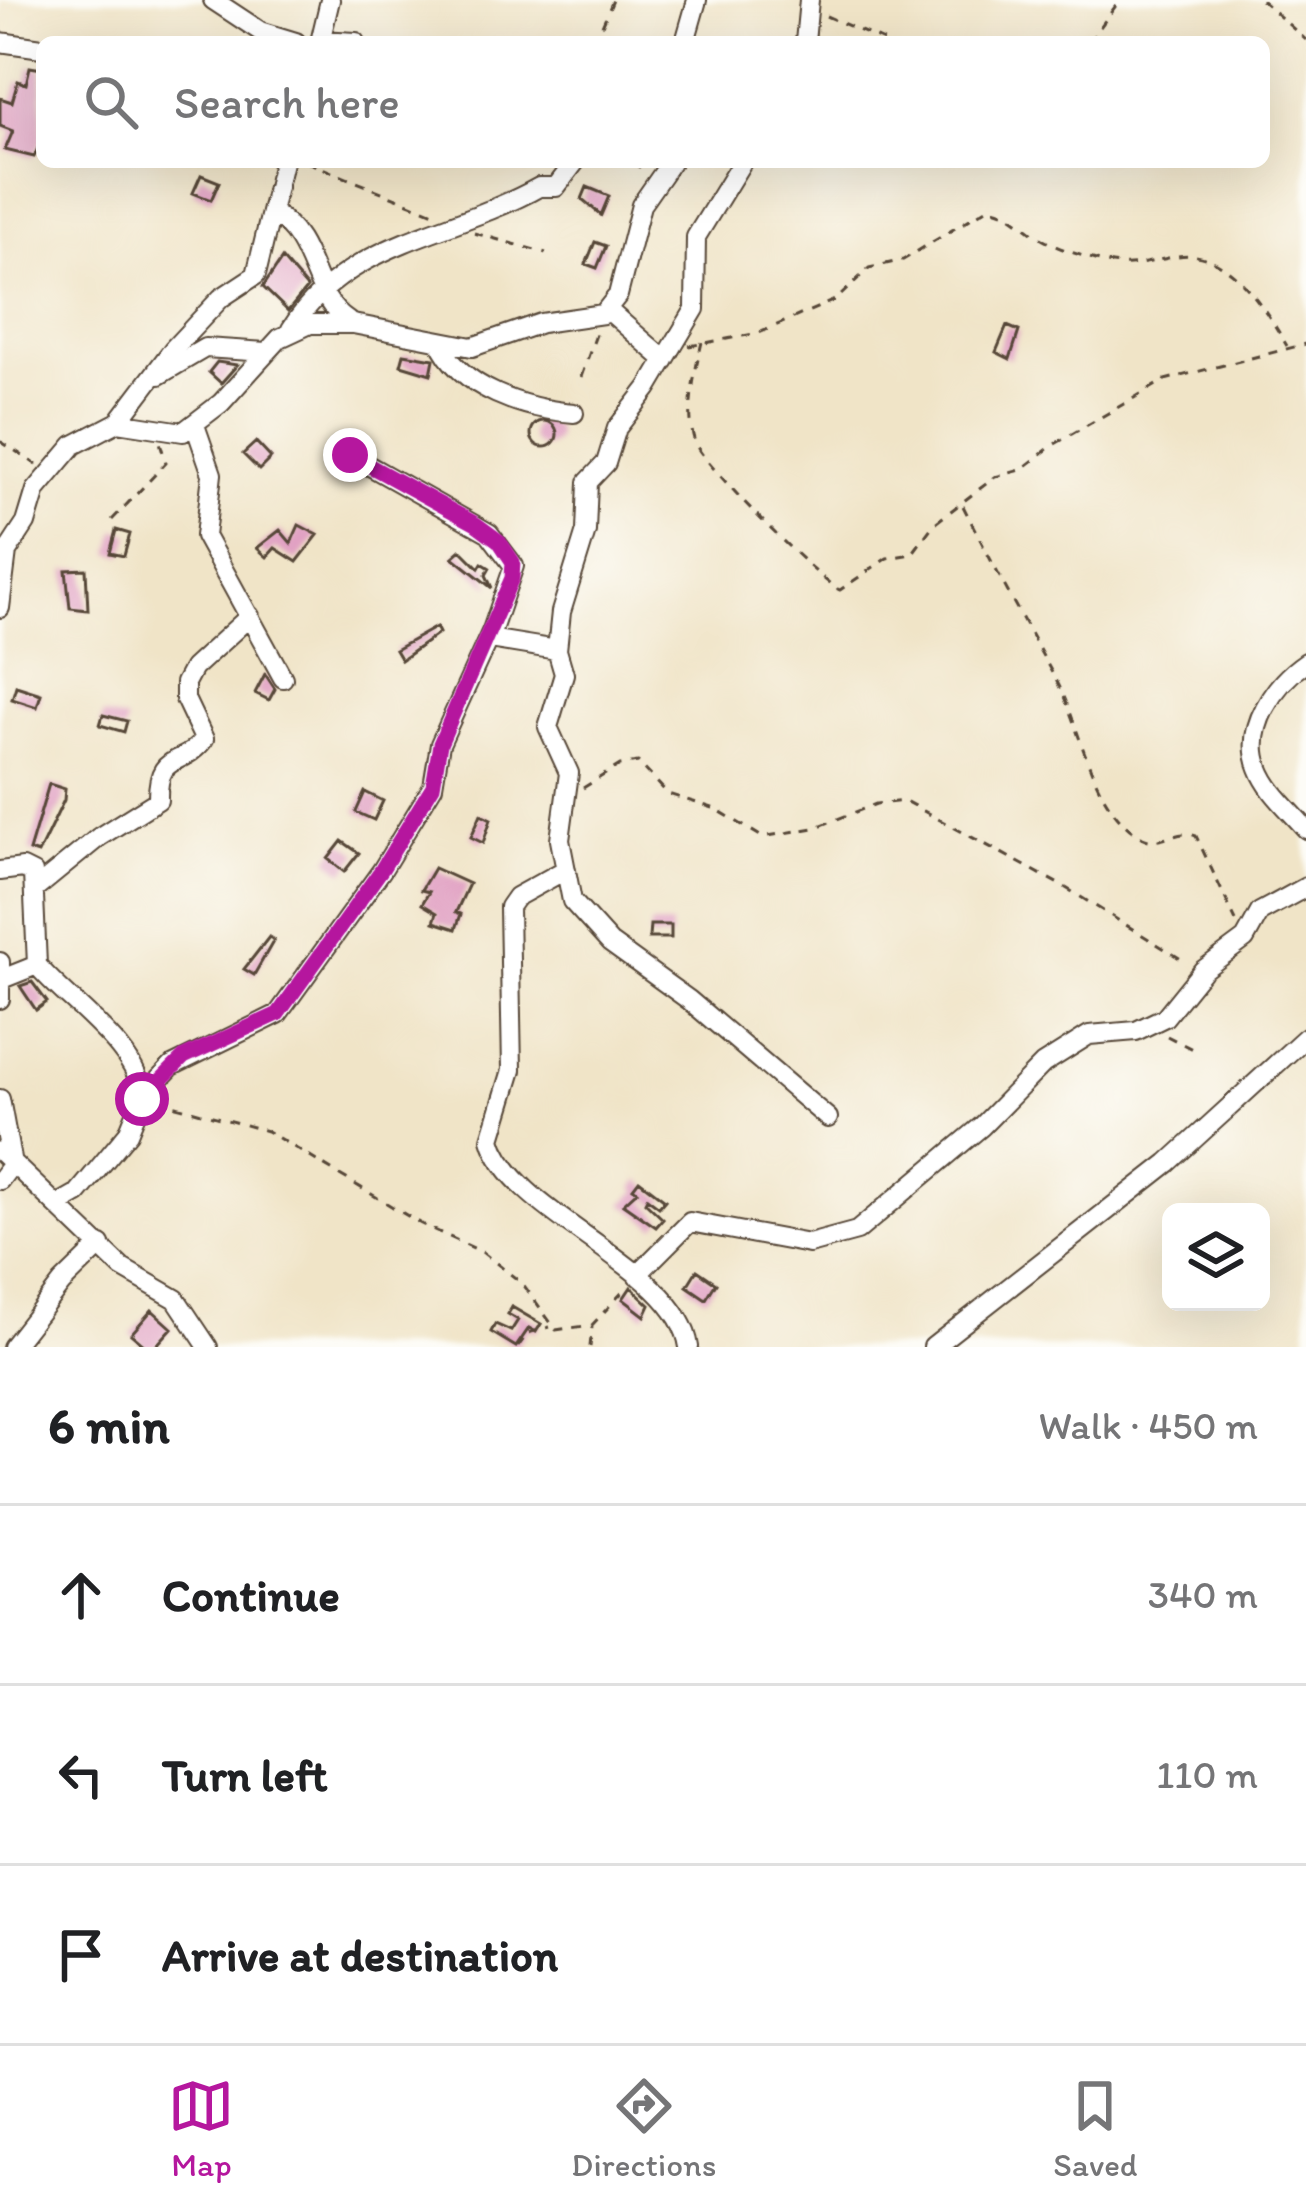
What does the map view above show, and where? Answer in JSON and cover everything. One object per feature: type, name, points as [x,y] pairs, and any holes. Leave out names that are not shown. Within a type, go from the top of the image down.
[{"type":"street","points":[[213,0],[260,31],[276,36]]},
{"type":"street","points":[[321,36],[330,0]]},
{"type":"street","points":[[686,33],[697,0]]},
{"type":"street","points":[[806,36],[809,3]]},
{"type":"street","points":[[0,42],[36,47]]},
{"type":"street","points":[[0,608],[4,559],[48,473],[74,445],[118,422],[221,298],[248,285],[264,249],[282,168]]},
{"type":"street","points":[[118,422],[152,431],[183,432],[291,329],[323,287],[406,238],[539,187],[556,187],[570,168]]},
{"type":"street","points":[[291,329],[327,320],[482,346],[541,322],[602,313],[618,295],[641,205],[667,168]]},
{"type":"street","points":[[738,168],[696,237],[697,303],[668,355],[619,424],[606,463],[589,482],[586,531],[562,612],[557,650],[564,674],[548,727],[567,765],[560,825],[563,871],[572,901],[592,927],[689,1000],[828,1118]]},
{"type":"street","points":[[273,213],[300,239],[332,309],[352,324]]},
{"type":"street","points":[[264,249],[300,239]]},
{"type":"street","points":[[602,313],[668,355]]},
{"type":"street","points":[[440,340],[457,369],[501,397],[574,413]]},
{"type":"street","points":[[150,381],[205,348],[266,352]]},
{"type":"street","points":[[195,424],[212,474],[205,536],[284,678]]},
{"type":"street","points":[[57,1205],[78,1193],[128,1133],[142,1097],[184,1057],[278,1014],[382,869],[433,786],[440,744],[489,639],[514,571],[507,552],[476,524],[350,455]]},
{"type":"street","points":[[34,890],[99,837],[155,803],[165,765],[202,744],[205,733],[188,706],[185,683],[193,668],[250,616]]},
{"type":"street","points":[[489,639],[557,650]]},
{"type":"street","points":[[1306,662],[1286,675],[1268,701],[1255,745],[1257,765],[1268,785],[1306,829]]},
{"type":"street","points":[[0,871],[29,870],[37,964],[50,984],[86,1011],[126,1057],[139,1076],[142,1097]]},
{"type":"street","points":[[563,871],[516,897],[509,907],[512,1070],[491,1139],[501,1161],[544,1204],[637,1276],[682,1325],[689,1347]]},
{"type":"street","points":[[637,1276],[690,1222],[809,1244],[857,1232],[1057,1054],[1089,1036],[1150,1026],[1165,1017],[1198,976],[1247,934],[1260,911],[1306,887]]},
{"type":"street","points":[[1,980],[37,964]]},
{"type":"street","points":[[933,1347],[1168,1163],[1306,1037]]},
{"type":"street","points":[[0,1100],[6,1158],[0,1180]]},
{"type":"street","points":[[6,1158],[122,1268],[176,1299],[208,1347]]},
{"type":"street","points":[[12,1347],[62,1283],[101,1246]]},
{"type":"path","points":[[598,36],[613,0]]},
{"type":"path","points":[[1093,36],[1120,0]]},
{"type":"path","points":[[1261,0],[1306,40]]},
{"type":"path","points":[[809,3],[874,36]]},
{"type":"path","points":[[321,168],[454,223],[546,253]]},
{"type":"path","points":[[668,355],[702,342],[759,333],[837,299],[869,268],[902,260],[988,208],[1001,210],[1039,238],[1094,260],[1140,268],[1180,256],[1212,265],[1251,291],[1287,346]]},
{"type":"path","points":[[581,376],[598,338],[602,313]]},
{"type":"path","points":[[702,342],[692,404],[696,446],[824,582],[845,590],[886,558],[912,554],[934,524],[995,477],[1021,470],[1052,445],[1165,380],[1306,344]]},
{"type":"path","points":[[112,520],[166,463],[167,453],[152,431]]},
{"type":"path","points":[[0,441],[25,452],[48,473]]},
{"type":"path","points":[[963,505],[1054,677],[1113,806],[1141,837],[1152,841],[1184,831],[1196,836],[1222,899],[1247,934]]},
{"type":"path","points":[[566,799],[620,765],[638,762],[668,794],[716,809],[762,837],[814,828],[876,804],[905,801],[1066,888],[1133,934],[1166,947],[1198,976]]},
{"type":"path","points":[[1150,1026],[1183,1049],[1196,1052]]},
{"type":"path","points":[[142,1097],[266,1131],[422,1224],[473,1247],[519,1279],[552,1327]]},
{"type":"path","points":[[590,1347],[592,1325],[637,1276]]},
{"type":"path","points":[[518,1347],[528,1333],[592,1325]]},
{"type":"building","points":[[30,67],[36,68],[34,157],[5,150],[13,131],[0,126],[0,98],[12,102],[18,81],[26,84]]},
{"type":"building","points":[[201,175],[219,182],[211,200],[193,193]]},
{"type":"building","points":[[587,187],[609,196],[601,215],[582,199]]},
{"type":"building","points":[[595,242],[606,246],[597,268],[586,264]]},
{"type":"building","points":[[282,259],[307,288],[288,311],[263,287]]},
{"type":"building","points":[[1007,326],[1019,331],[1010,359],[996,352]]},
{"type":"building","points":[[404,354],[434,359],[431,374],[401,365]]},
{"type":"building","points":[[217,362],[237,365],[221,383],[209,372]]},
{"type":"building","points":[[544,421],[557,434],[544,447],[531,434]]},
{"type":"building","points":[[256,442],[271,458],[259,470],[243,454]]},
{"type":"building","points":[[299,525],[318,535],[297,562],[275,548],[267,557],[257,548],[280,530],[291,543]]},
{"type":"building","points":[[116,530],[130,534],[124,556],[110,553]]},
{"type":"building","points":[[461,550],[479,568],[482,563],[490,568],[486,575],[492,588],[453,557]]},
{"type":"building","points":[[86,569],[88,610],[70,608],[66,570]]},
{"type":"building","points":[[436,627],[439,633],[401,660],[395,650]]},
{"type":"building","points":[[265,674],[275,689],[269,700],[255,693]]},
{"type":"building","points":[[16,686],[41,694],[37,707],[12,699]]},
{"type":"building","points":[[103,715],[127,721],[124,732],[100,725]]},
{"type":"building","points":[[49,784],[65,789],[64,800],[38,854],[29,851]]},
{"type":"building","points":[[365,792],[383,801],[374,820],[356,812]]},
{"type":"building","points":[[481,814],[491,819],[483,843],[471,837]]},
{"type":"building","points":[[342,841],[359,853],[344,872],[328,859]]},
{"type":"building","points":[[434,868],[469,884],[456,912],[461,914],[456,929],[434,922],[437,913],[422,904],[429,892],[421,890]]},
{"type":"building","points":[[650,925],[671,925],[671,938],[649,938]]},
{"type":"building","points":[[269,937],[274,940],[254,975],[244,969]]},
{"type":"building","points":[[32,982],[47,1002],[36,1010],[20,986]]},
{"type":"building","points":[[639,1180],[665,1200],[659,1207],[647,1198],[645,1202],[663,1219],[656,1227],[623,1204],[637,1191],[633,1188]]},
{"type":"building","points":[[697,1270],[716,1283],[706,1299],[687,1286]]},
{"type":"building","points":[[631,1287],[650,1305],[645,1316],[623,1299]]},
{"type":"building","points":[[512,1307],[541,1324],[536,1332],[529,1328],[516,1347],[491,1332],[495,1324],[511,1331],[518,1320],[508,1314]]},
{"type":"building","points":[[152,1310],[172,1328],[155,1347],[146,1347],[131,1334]]},
{"type":"route","points":[[142,1099],[184,1057],[265,1024],[278,1014],[382,869],[435,782],[437,751],[512,578],[513,562],[489,533],[350,455]]}]
